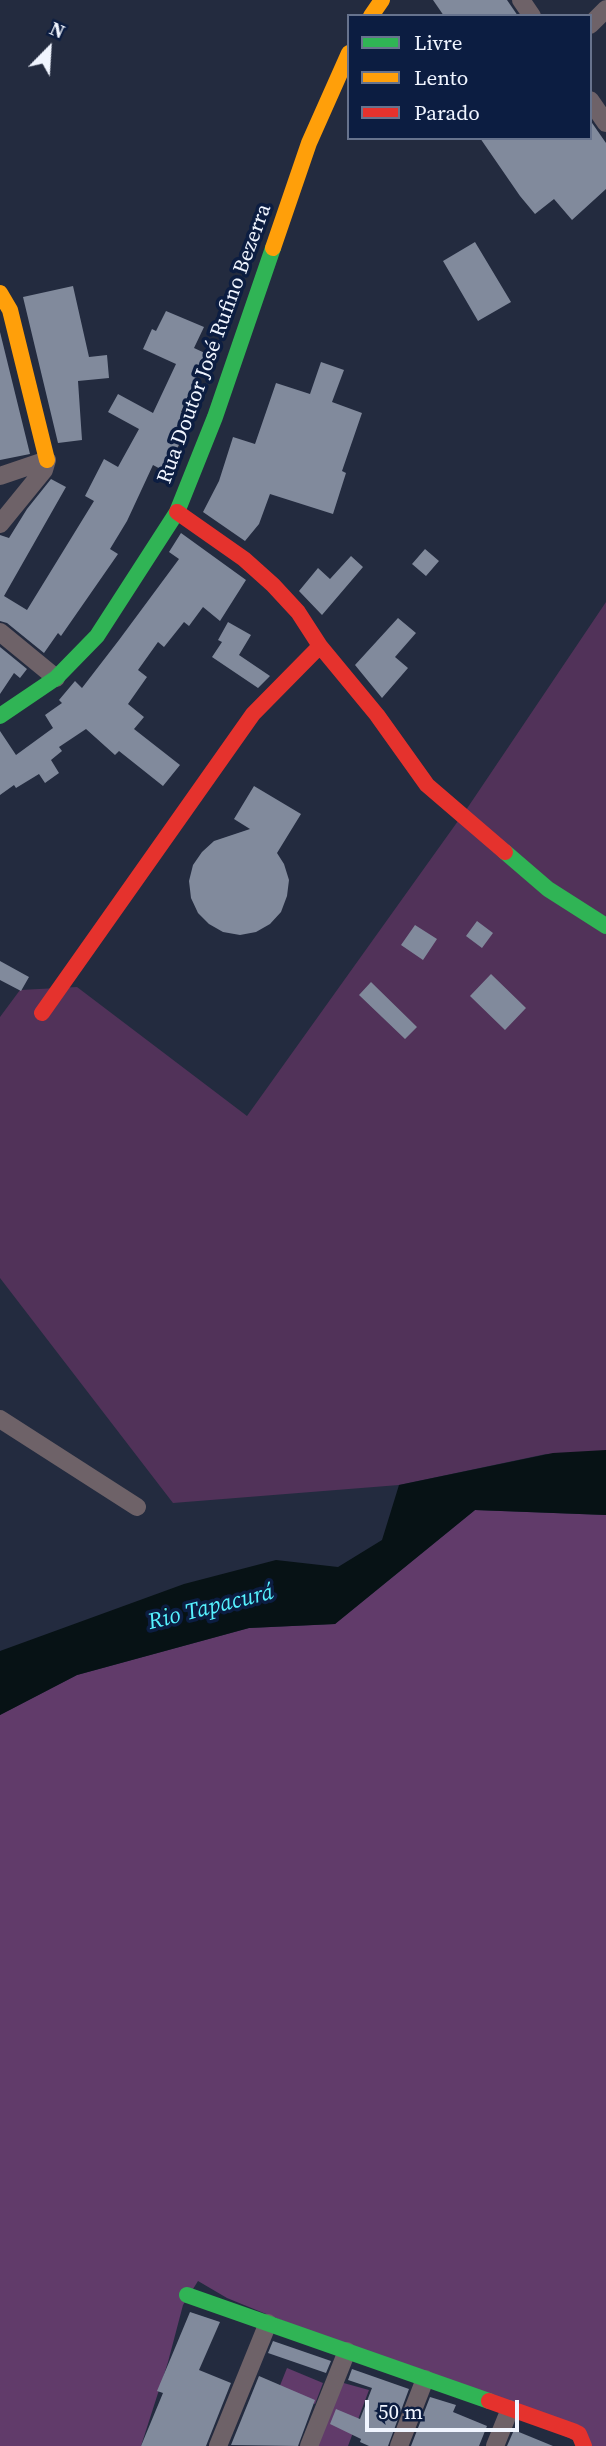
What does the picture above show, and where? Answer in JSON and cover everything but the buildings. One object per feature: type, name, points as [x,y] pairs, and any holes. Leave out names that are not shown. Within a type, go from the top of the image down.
[{"type":"street","points":[[592,23],[606,9]]},
{"type":"street","name":"Rua Doutor José Rufino Bezerra","points":[[0,716],[57,678],[97,636],[177,512],[215,417],[309,143],[347,58]]},
{"type":"street","points":[[592,103],[606,123]]},
{"type":"street","points":[[0,293],[47,460],[44,470],[0,524]]},
{"type":"street","points":[[0,476],[47,460]]},
{"type":"street","points":[[177,512],[244,559],[298,612],[320,646],[377,715],[427,785],[548,889],[606,926]]},
{"type":"street","points":[[0,632],[57,678]]},
{"type":"street","points":[[42,1013],[253,714],[320,646]]},
{"type":"street","points":[[0,1419],[137,1507]]},
{"type":"street","points":[[187,2295],[573,2431],[579,2434],[584,2446]]},
{"type":"street","points":[[218,2446],[268,2323]]},
{"type":"street","points":[[309,2446],[347,2351]]},
{"type":"street","points":[[399,2446],[425,2379]]},
{"type":"street","points":[[495,2446],[510,2409]]},
{"type":"shaded area","points":[[606,602],[606,1453],[546,1454],[399,1485],[173,1503],[0,1278],[0,1017],[20,990],[77,987],[247,1116],[468,807]]},
{"type":"shaded area","points":[[475,1510],[606,1515],[606,2446],[589,2446],[227,2298],[198,2281],[183,2305],[141,2446],[0,2446],[0,1715],[77,1675],[249,1628],[335,1624]]},
{"type":"shaded area","points":[[287,2368],[323,2383],[315,2404],[279,2388]]},
{"type":"shaded area","points":[[340,2382],[369,2390],[348,2446],[316,2446]]},
{"type":"water","name":"Rio Tapacurá","points":[[606,1450],[606,1515],[475,1510],[335,1624],[249,1628],[77,1675],[0,1715],[0,1651],[184,1584],[276,1560],[338,1567],[382,1540],[399,1485],[553,1453]]},
{"type":"traffic: fast","points":[[0,716],[56,678],[97,636],[177,512],[215,417],[273,248]]},
{"type":"traffic: fast","points":[[505,852],[548,889],[606,926]]},
{"type":"traffic: fast","points":[[187,2295],[489,2401]]},
{"type":"traffic: slow","points":[[372,14],[382,0]]},
{"type":"traffic: slow","points":[[273,248],[309,143],[347,58]]},
{"type":"traffic: slow","points":[[0,293],[10,310],[47,460]]},
{"type":"traffic: jam","points":[[177,512],[244,559],[273,585],[298,612],[320,646],[377,715],[427,785],[505,852]]},
{"type":"traffic: jam","points":[[42,1013],[253,714],[320,646]]},
{"type":"traffic: jam","points":[[489,2401],[573,2431],[579,2434],[584,2446]]}]
